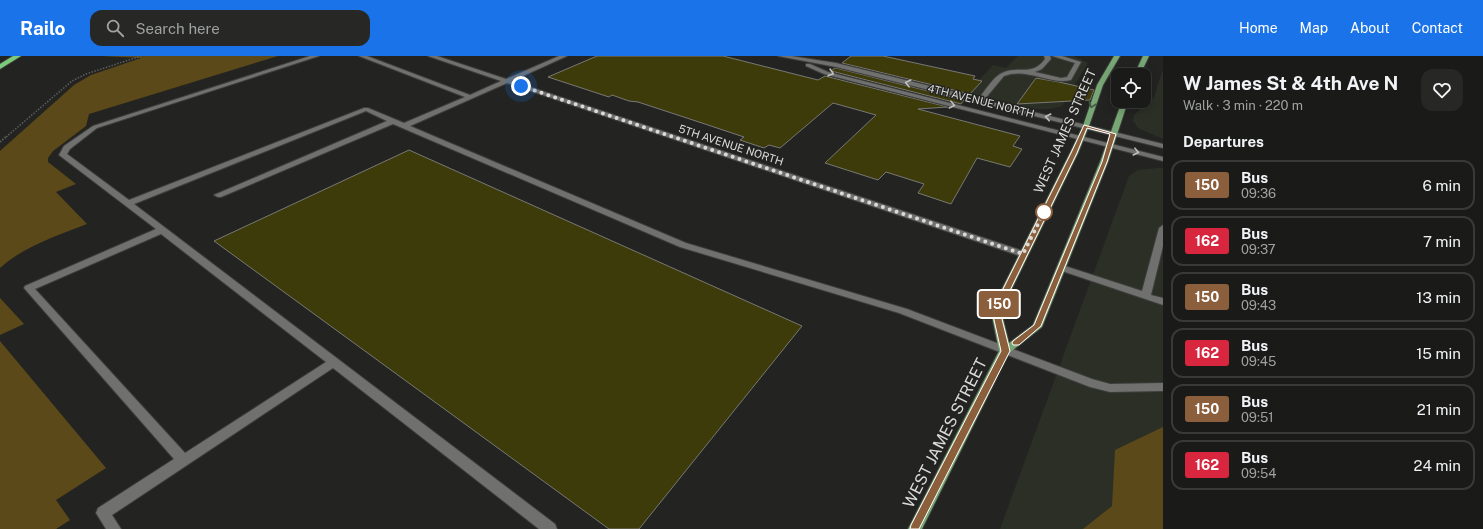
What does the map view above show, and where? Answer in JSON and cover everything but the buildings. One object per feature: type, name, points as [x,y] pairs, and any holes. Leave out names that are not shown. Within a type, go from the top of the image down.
[{"type":"highway","points":[[0,67],[18,56]]},
{"type":"main road","name":"WEST JAMES STREET","points":[[1005,351],[996,311],[1074,153],[1086,126],[1100,85],[1116,56]]},
{"type":"main road","points":[[1140,68],[1146,56]]},
{"type":"main road","name":"WEST JAMES STREET","points":[[916,529],[1005,351],[1037,326],[1062,268],[1104,162],[1122,108]]},
{"type":"street","points":[[316,56],[95,127],[67,148],[63,155],[550,529]]},
{"type":"street","points":[[362,56],[471,96]]},
{"type":"street","name":"5TH AVENUE NORTH","points":[[431,56],[1023,254]]},
{"type":"street","points":[[404,126],[564,56]]},
{"type":"street","name":"4TH AVENUE NORTH","points":[[781,56],[836,65],[1163,146]]},
{"type":"street","points":[[980,101],[1002,75],[1007,73],[1038,70],[1044,66],[1048,59],[1047,56]]},
{"type":"street","points":[[1026,72],[1061,80],[1069,79],[1078,62],[1055,56]]},
{"type":"street","name":"4TH AVENUE NORTH","points":[[794,59],[826,72],[1163,159]]},
{"type":"street","points":[[128,204],[366,109],[683,245],[903,311],[1090,383],[1110,388],[1163,387]]},
{"type":"street","points":[[218,195],[393,121]]},
{"type":"street","points":[[1146,296],[1163,228]]},
{"type":"street","points":[[162,230],[29,288],[183,460]]},
{"type":"street","points":[[1062,268],[1163,302]]},
{"type":"street","points":[[114,529],[103,512],[333,363]]},
{"type":"path","points":[[0,142],[72,81],[86,74],[141,56]]},
{"type":"shaded area","points":[[101,56],[278,56],[89,114],[86,126],[53,151],[48,158],[48,162],[76,184],[56,192],[87,224],[53,237],[30,248],[9,260],[0,268],[0,151],[74,85],[91,75],[141,58]]},
{"type":"shaded area","points":[[1018,56],[1074,56],[1088,63],[1062,106],[1051,109],[1035,109],[967,93],[993,65],[1006,68]]},
{"type":"shaded area","points":[[1163,69],[1163,139],[1138,128],[1133,121],[1134,115],[1142,108],[1151,108],[1151,100],[1154,97]]},
{"type":"shaded area","points":[[1163,168],[1163,529],[1000,529],[1129,176],[1138,170]]},
{"type":"shaded area","points":[[0,298],[24,324],[0,335]]},
{"type":"shaded area","points":[[0,341],[106,468],[56,500],[70,520],[56,529],[0,529]]},
{"type":"shaded area","points":[[1163,427],[1163,529],[1083,529],[1112,506],[1115,450]]},
{"type":"bus line","name":"150","points":[[915,529],[1005,351],[996,311],[1086,126],[1113,134],[1104,162],[1072,243],[1037,326],[1016,343]]},
{"type":"route","points":[[521,86],[1023,254],[1046,208],[1044,212]]}]
